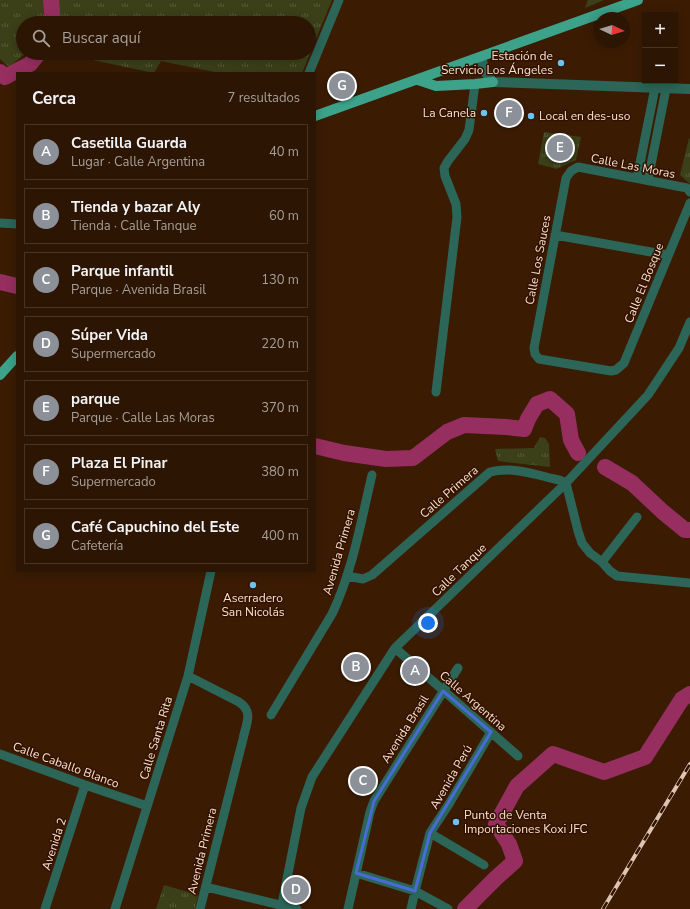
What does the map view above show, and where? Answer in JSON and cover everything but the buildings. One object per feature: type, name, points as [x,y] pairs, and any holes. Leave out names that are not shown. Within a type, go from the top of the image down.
[{"type":"main road","points":[[316,116],[638,0]]},
{"type":"main road","points":[[418,80],[436,86],[493,82]]},
{"type":"main road","points":[[0,375],[16,357]]},
{"type":"street","points":[[316,55],[338,0]]},
{"type":"street","points":[[481,57],[485,72],[493,82],[690,89]]},
{"type":"street","points":[[309,72],[314,60]]},
{"type":"street","points":[[436,392],[457,217],[456,204],[445,176],[444,168],[465,139],[469,130],[475,84]]},
{"type":"street","points":[[637,178],[655,88]]},
{"type":"street","points":[[648,180],[666,89]]},
{"type":"street","name":"Calle Las Moras","points":[[570,171],[578,167],[687,188],[690,192]]},
{"type":"street","name":"Calle Los Sauces","points":[[570,171],[566,178],[534,348],[539,359],[611,371],[616,370]]},
{"type":"street","name":"Calle El Bosque","points":[[616,370],[624,363],[690,202]]},
{"type":"street","points":[[0,223],[16,224]]},
{"type":"street","points":[[555,235],[668,255]]},
{"type":"street","name":"Calle Tanque","points":[[282,907],[301,808],[312,777],[395,648],[566,483],[648,395],[679,348],[690,322]]},
{"type":"street","name":"Calle Primera","points":[[347,576],[363,579],[372,575],[490,472],[500,469],[511,469],[566,483]]},
{"type":"street","name":"Avenida Primera","points":[[271,715],[332,614],[347,576],[372,475]]},
{"type":"street","points":[[566,483],[582,543],[617,576],[690,583]]},
{"type":"street","points":[[602,562],[636,516]]},
{"type":"street","name":"Calle Santa Rita","points":[[115,909],[188,676],[211,572]]},
{"type":"street","name":"Calle Argentina","points":[[395,648],[518,756]]},
{"type":"street","name":"Avenida Brasil","points":[[348,909],[370,812],[374,802],[458,668]]},
{"type":"street","name":"Avenida Primera","points":[[188,676],[246,707],[249,714],[200,909]]},
{"type":"street","name":"Avenida Perú","points":[[411,909],[430,833],[449,804],[490,732]]},
{"type":"street","name":"Calle Caballo Blanco","points":[[0,754],[147,806]]},
{"type":"street","name":"Avenida 2","points":[[45,909],[85,785]]},
{"type":"street","points":[[430,833],[484,865]]},
{"type":"street","points":[[356,873],[415,891],[448,909]]},
{"type":"street","points":[[206,887],[282,907],[297,909]]},
{"type":"highlighted area","points":[[443,691],[491,732],[430,833],[415,891],[356,873],[374,801]]},
{"type":"green space","points":[[0,0],[332,0],[316,39],[316,16],[16,16],[16,60],[18,60],[9,67],[0,59]]},
{"type":"green space","points":[[588,0],[604,0],[585,8]]},
{"type":"green space","points":[[92,60],[307,60],[302,72],[214,72],[161,61],[155,72]]},
{"type":"green space","points":[[544,132],[581,137],[576,160],[557,169],[538,164]]},
{"type":"green space","points":[[689,138],[690,139],[690,184],[680,175]]},
{"type":"green space","points":[[540,437],[545,438],[549,444],[550,467],[498,461],[495,449],[534,448]]},
{"type":"green space","points":[[164,885],[198,895],[195,909],[156,909]]},
{"type":"waterway","points":[[51,0],[52,16]]},
{"type":"waterway","points":[[0,72],[5,77],[30,64],[33,60]]},
{"type":"waterway","points":[[0,282],[16,286]]},
{"type":"waterway","points":[[316,446],[344,453],[386,459],[413,458],[447,432],[464,425],[524,429],[537,404],[550,399],[567,414],[571,440],[578,453]]},
{"type":"waterway","points":[[605,467],[632,483],[685,530],[690,530]]},
{"type":"waterway","points":[[465,909],[515,861],[509,844],[496,824],[517,786],[553,754],[604,772],[645,757],[682,699],[690,694]]},
{"type":"railway","points":[[603,909],[690,764]]},
{"type":"place","name":"Estación de Servicio Los Ángeles","points":[[561,63]]},
{"type":"place","name":"Café Capuchino del Este","points":[[342,86]]},
{"type":"place","name":"La Canela","points":[[484,113]]},
{"type":"place","name":"Plaza El Pinar","points":[[509,113]]},
{"type":"place","name":"Local en des-uso","points":[[531,116]]},
{"type":"place","name":"parque","points":[[560,148]]},
{"type":"place","name":"Aserradero San Nicolás","points":[[253,585]]},
{"type":"place","name":"Tienda y bazar Aly","points":[[356,667]]},
{"type":"place","name":"Casetilla Guarda","points":[[415,671]]},
{"type":"place","name":"Parque infantil","points":[[363,781]]},
{"type":"place","name":"Punto de Venta Importaciones Koxi JFC","points":[[456,822]]},
{"type":"place","name":"Súper Vida","points":[[296,890]]}]
